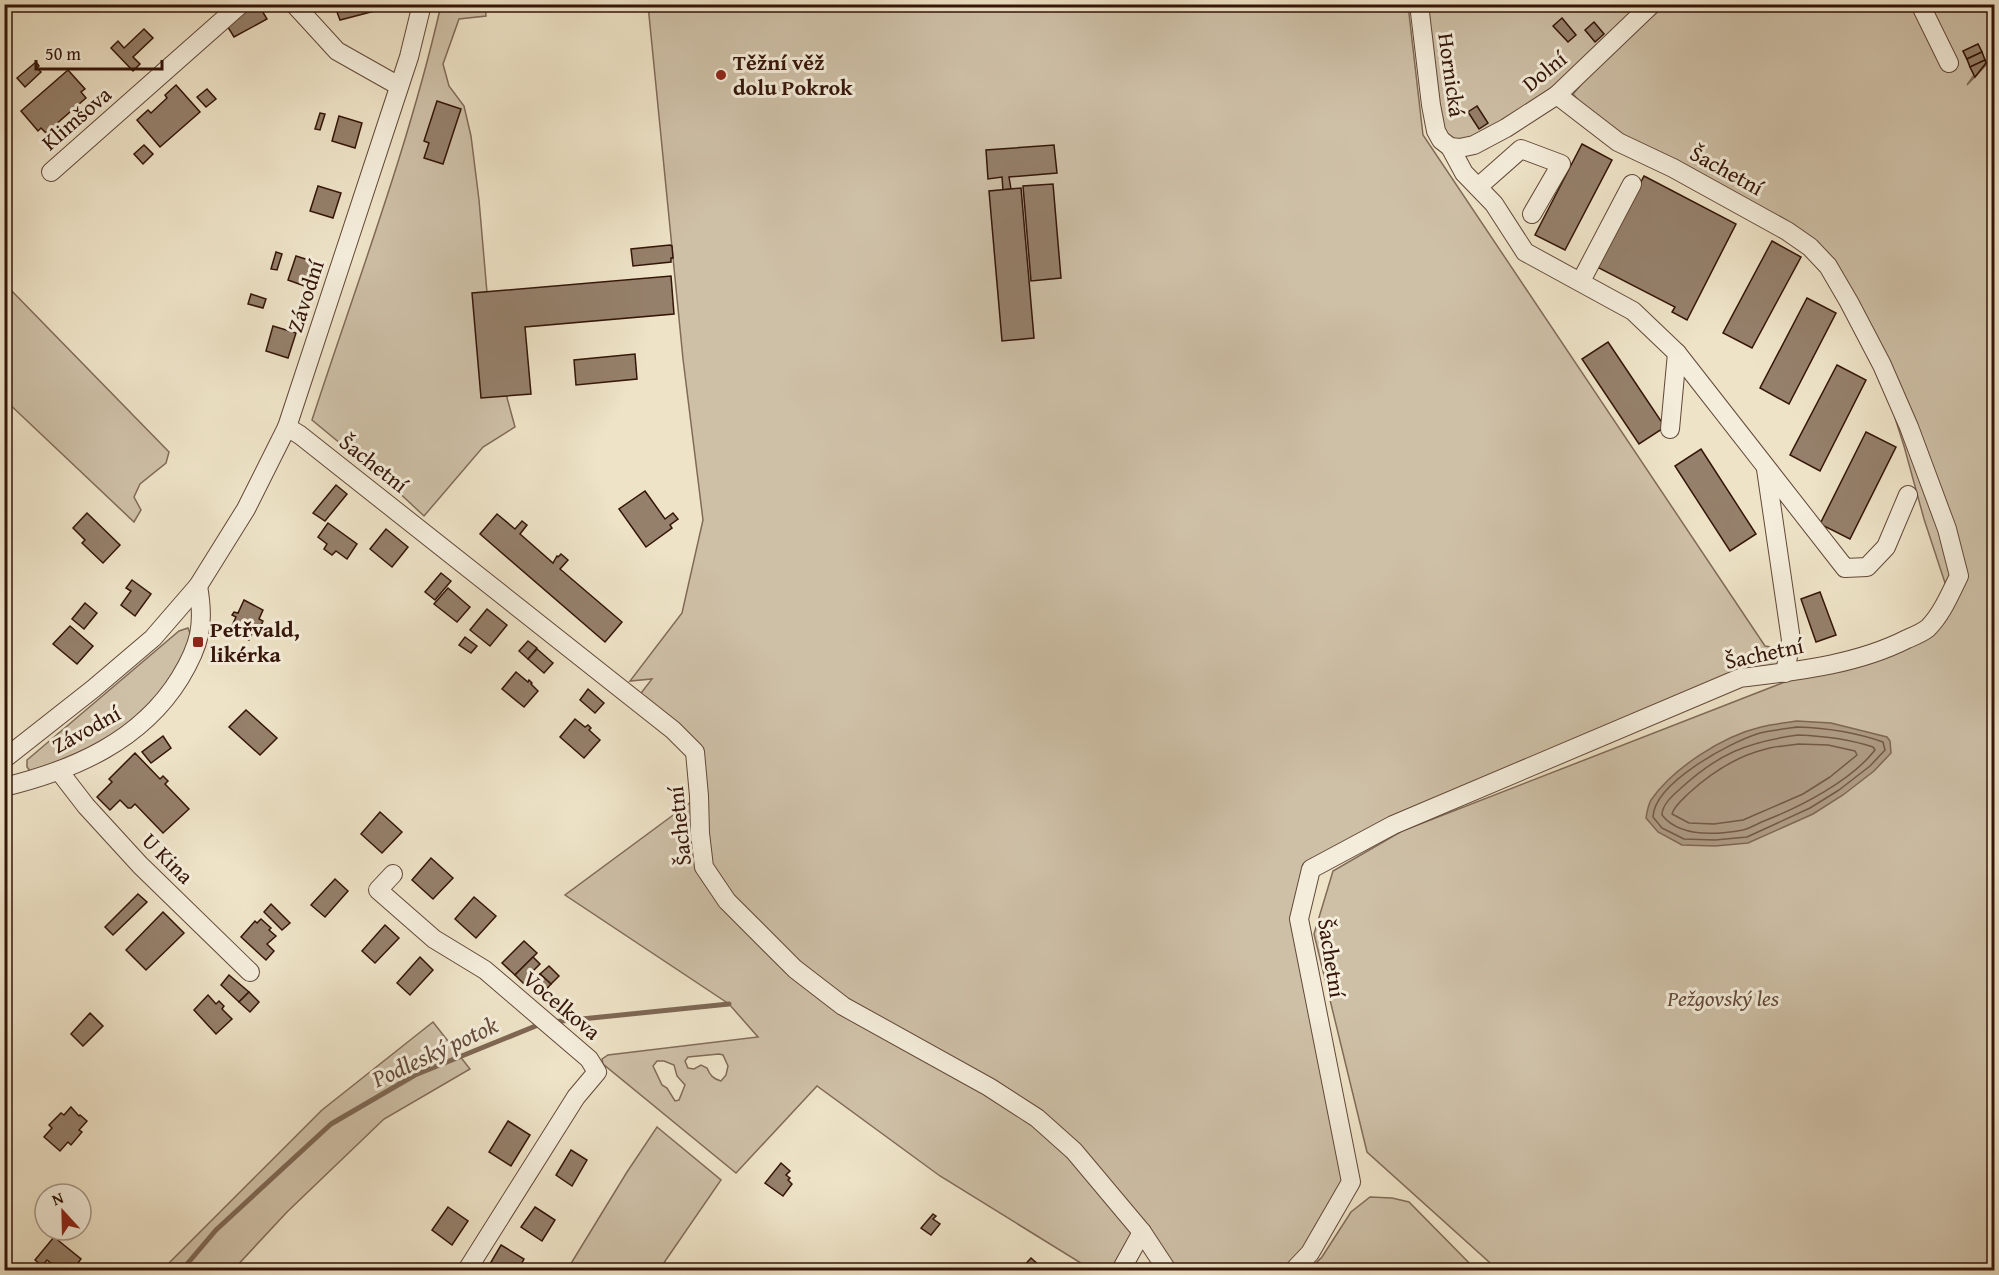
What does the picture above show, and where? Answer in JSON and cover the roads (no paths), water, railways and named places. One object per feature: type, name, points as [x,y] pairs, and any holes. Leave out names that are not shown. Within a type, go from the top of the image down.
[{"type":"street","name":"Klimšova","points":[[51,172],[241,4]]},
{"type":"street","points":[[294,4],[338,51],[399,86]]},
{"type":"street","name":"Závodní","points":[[6,755],[153,638],[198,586],[246,509],[287,427],[409,57],[422,4]]},
{"type":"street","name":"Hornická","points":[[1419,4],[1436,131],[1441,140],[1450,147],[1464,172],[1494,204],[1525,252],[1633,311],[1677,353],[1845,568],[1867,567],[1886,548],[1908,495]]},
{"type":"street","name":"Dolní","points":[[1450,147],[1460,148],[1474,145],[1506,128],[1557,95],[1652,4]]},
{"type":"street","points":[[1920,4],[1949,63]]},
{"type":"street","name":"Šachetní","points":[[1294,1270],[1310,1253],[1351,1182],[1299,919],[1311,869],[1393,825],[1740,678],[1785,673],[1859,658],[1898,644],[1927,629],[1941,611],[1959,576],[1947,530],[1909,427],[1882,364],[1828,266],[1810,248],[1787,231],[1674,168],[1618,142],[1557,95]]},
{"type":"street","points":[[1478,187],[1521,149],[1561,164],[1532,214]]},
{"type":"street","points":[[1581,281],[1632,184]]},
{"type":"street","points":[[1670,429],[1677,353]]},
{"type":"street","name":"Šachetní","points":[[287,427],[673,730],[695,752],[704,867],[727,901],[795,969],[843,1006],[989,1087],[1036,1118],[1074,1151],[1142,1232],[1167,1270]]},
{"type":"street","points":[[1766,467],[1791,640],[1785,673]]},
{"type":"street","name":"Závodní","points":[[4,787],[59,771],[118,742],[145,721],[167,698],[190,662],[198,642],[202,618],[198,586]]},
{"type":"street","name":"U Kina","points":[[59,771],[86,806],[140,866],[250,972]]},
{"type":"street","name":"Vocelkova","points":[[393,874],[378,890],[434,939],[485,970],[542,1021],[590,1059],[597,1072],[576,1097],[467,1270]]},
{"type":"street","points":[[1120,1270],[1142,1232]]},
{"type":"water","points":[[1797,721],[1831,723],[1887,737],[1890,741],[1891,753],[1874,771],[1813,814],[1748,843],[1715,846],[1682,845],[1658,832],[1646,818],[1650,802],[1660,788],[1685,765],[1700,755],[1746,731]]},
{"type":"waterway","name":"Podleský potok","points":[[552,1022],[729,1004]]},
{"type":"waterway","name":"Podleský potok","points":[[182,1270],[216,1230],[331,1124],[415,1075],[543,1023]]},
{"type":"place","name":"Těžní věž dolu Pokrok","points":[[721,75]]},
{"type":"place","name":"Petřvald, likérka","points":[[198,642]]},
{"type":"park label","name":"Pežgovský les","points":[[1723,998]]}]
